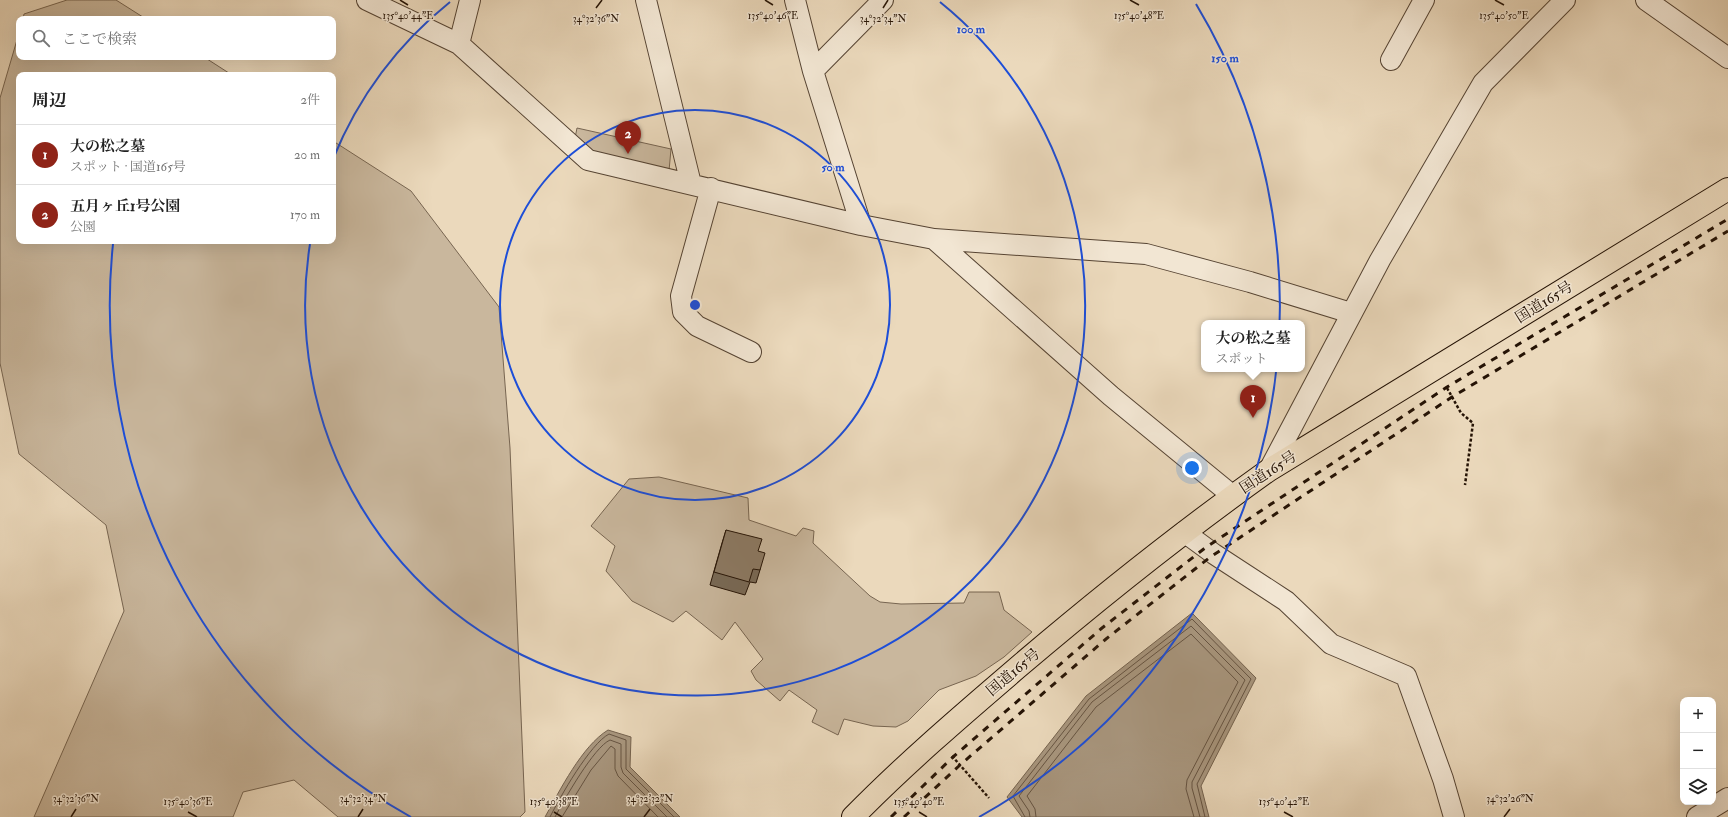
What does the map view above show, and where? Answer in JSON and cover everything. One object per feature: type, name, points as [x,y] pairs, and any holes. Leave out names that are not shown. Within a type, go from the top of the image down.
[{"type":"highway","name":"国道165号","points":[[853,817],[936,738],[1078,616],[1184,532],[1269,470],[1728,189]]},
{"type":"street","points":[[367,0],[459,44],[588,160],[711,188],[861,225],[934,239],[1146,254],[1250,282],[1351,313]]},
{"type":"street","points":[[459,44],[470,0]]},
{"type":"street","points":[[646,0],[691,184]]},
{"type":"street","points":[[795,0],[813,71],[861,225]]},
{"type":"street","points":[[813,71],[883,0]]},
{"type":"street","points":[[1391,60],[1424,0]]},
{"type":"street","points":[[1269,470],[1351,313],[1417,194],[1483,83],[1565,0]]},
{"type":"street","points":[[1646,0],[1728,58]]},
{"type":"street","points":[[711,188],[681,296],[683,312],[697,326],[751,352]]},
{"type":"street","points":[[934,239],[1111,396],[1233,496]]},
{"type":"street","points":[[1184,532],[1214,554],[1286,601],[1331,644],[1406,676],[1443,779],[1454,817]]},
{"type":"street","points":[[1697,817],[1728,798]]},
{"type":"path","points":[[1434,370],[1447,387],[1461,413],[1473,423],[1464,485]]},
{"type":"path","points":[[936,738],[989,798]]},
{"type":"shaded area","points":[[67,0],[116,0],[141,16],[24,16],[24,14]]},
{"type":"shaded area","points":[[16,43],[16,60],[209,60],[227,72],[16,72],[16,244],[336,244],[336,143],[411,191],[499,307],[510,448],[525,812],[520,817],[338,817],[294,780],[243,792],[233,817],[34,817],[124,611],[106,525],[19,454],[0,363],[0,98]]},
{"type":"shaded area","points":[[577,128],[671,149],[669,171],[588,160],[575,138]]},
{"type":"shaded area","points":[[659,477],[748,498],[749,520],[796,536],[803,528],[814,531],[813,543],[870,596],[880,602],[901,604],[964,603],[969,592],[999,592],[1004,610],[1032,632],[1004,657],[976,676],[939,690],[908,721],[896,727],[873,726],[844,719],[838,735],[812,722],[817,710],[789,690],[780,701],[756,680],[751,671],[763,659],[735,622],[722,640],[686,611],[673,622],[632,601],[606,571],[615,546],[591,526],[629,479]]},
{"type":"water","points":[[1192,613],[1256,678],[1201,786],[1209,817],[1022,817],[1007,797],[1086,696]]},
{"type":"water","points":[[608,730],[631,737],[630,767],[680,817],[545,817],[572,769],[598,737]]},
{"type":"building","points":[[726,530],[762,539],[758,551],[765,553],[760,570],[753,569],[749,582],[714,572]]},
{"type":"railway","points":[[891,817],[953,757],[1102,628],[1205,548],[1447,387],[1728,219]]},
{"type":"railway","points":[[904,817],[960,765],[1106,639],[1209,558],[1452,397],[1728,231]]},
{"type":"place","name":"五月ヶ丘1号公園","points":[[628,154]]},
{"type":"place","name":"大の松之墓","points":[[1253,418]]}]
